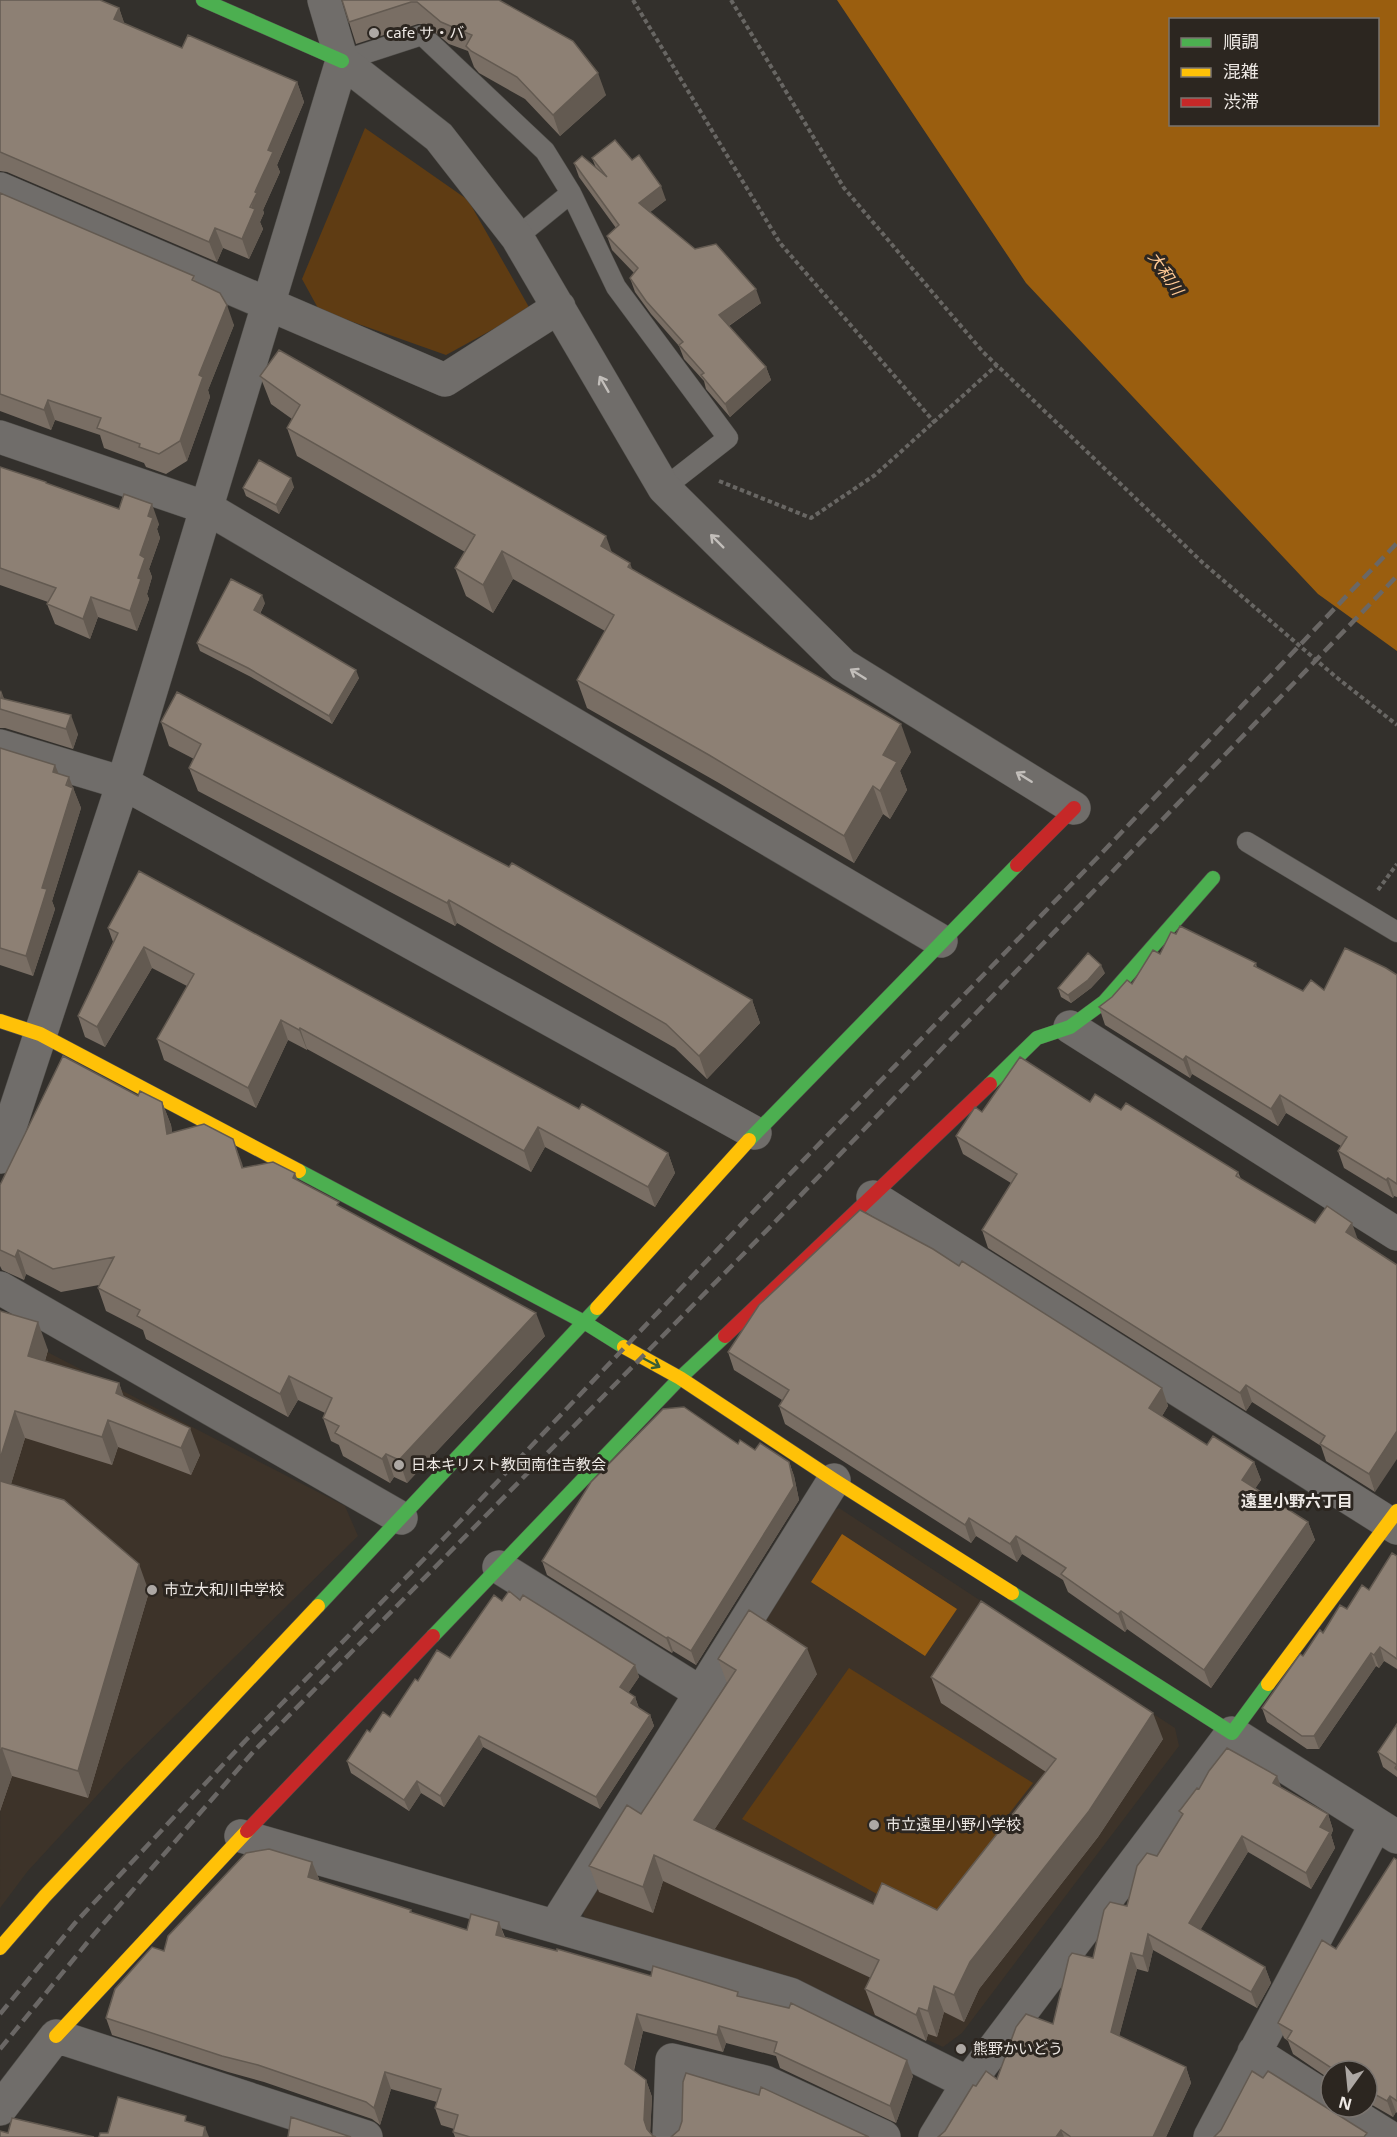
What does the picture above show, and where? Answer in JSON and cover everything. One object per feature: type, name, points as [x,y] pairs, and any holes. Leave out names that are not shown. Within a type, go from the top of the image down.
[{"type":"street","points":[[0,1948],[45,1896],[584,1322],[754,1133],[940,941],[1074,808],[843,665],[672,497],[517,237],[439,137],[342,61],[203,0]]},
{"type":"street","points":[[0,1158],[123,783],[342,61],[324,0]]},
{"type":"street","points":[[0,189],[445,380],[559,307]]},
{"type":"street","points":[[0,437],[207,508],[940,941]]},
{"type":"street","points":[[0,746],[123,783],[754,1133]]},
{"type":"street","points":[[0,2109],[56,2036],[241,1836],[680,1378],[873,1197],[1037,1038],[1070,1026],[1104,1002],[1213,878]]},
{"type":"street","points":[[0,1022],[40,1034],[584,1322],[680,1378],[834,1480],[1386,1831],[1254,2052],[1210,2137]]},
{"type":"street","points":[[1070,1026],[1397,1234]]},
{"type":"street","points":[[873,1197],[1394,1520],[968,2083],[935,2137]]},
{"type":"street","points":[[0,1288],[401,1518]]},
{"type":"street","points":[[555,1926],[834,1480]]},
{"type":"street","points":[[499,1567],[701,1693]]},
{"type":"street","points":[[241,1836],[790,1994],[968,2083]]},
{"type":"street","points":[[56,2036],[366,2137]]},
{"type":"street","points":[[1254,2052],[1319,2093]]},
{"type":"street","points":[[669,2137],[672,2060],[765,2082],[884,2137]]},
{"type":"street","points":[[1360,2119],[1389,2137]]},
{"type":"lane","points":[[342,61],[422,35],[544,151],[571,193],[616,287],[728,438],[672,497]]},
{"type":"lane","points":[[517,237],[571,193]]},
{"type":"lane","points":[[1247,842],[1397,932]]},
{"type":"path","points":[[633,0],[780,243],[935,423]]},
{"type":"path","points":[[731,0],[844,188],[983,352],[1203,562],[1336,677],[1397,725]]},
{"type":"path","points":[[672,497],[720,480],[811,518],[876,475],[998,365]]},
{"type":"shaded area","points":[[365,128],[468,200],[530,309],[446,355],[319,310],[302,279]]},
{"type":"shaded area","name":"市立大和川中学校","points":[[1,1328],[345,1506],[358,1536],[125,1765],[27,1872],[0,1908]]},
{"type":"shaded area","name":"市立遠里小野小学校","points":[[839,1508],[1175,1728],[1179,1746],[962,2033],[943,2047],[806,1984],[586,1921],[579,1903],[827,1514]]},
{"type":"shaded area","points":[[849,1668],[1033,1783],[998,1828],[1009,1838],[938,1928],[742,1819]]},
{"type":"water","name":"大和川","points":[[837,0],[1397,0],[1397,651],[1318,594],[1026,283]]},
{"type":"water","points":[[842,1534],[957,1609],[925,1656],[811,1582]]},
{"type":"building","points":[[0,0],[100,0],[119,8],[114,19],[182,48],[188,35],[297,82],[268,150],[273,152],[255,192],[257,193],[250,207],[255,209],[242,239],[215,228],[209,242],[0,152]]},
{"type":"building","points":[[342,0],[499,0],[573,41],[598,73],[553,115],[517,77],[471,51],[466,46],[472,35],[441,22],[417,2],[349,22]]},
{"type":"building","points":[[615,140],[632,160],[639,155],[661,186],[639,203],[695,249],[716,244],[756,289],[719,315],[766,367],[725,404],[701,375],[704,373],[679,345],[683,342],[646,301],[630,278],[638,268],[607,236],[619,225],[574,163],[582,156],[607,177],[592,158]]},
{"type":"building","points":[[0,193],[194,276],[192,280],[220,293],[227,305],[199,375],[203,377],[180,441],[159,454],[139,447],[140,444],[97,428],[101,418],[48,400],[44,410],[0,394]]},
{"type":"building","points":[[279,350],[606,536],[601,546],[630,563],[628,567],[901,724],[883,755],[897,762],[880,791],[873,786],[844,836],[709,755],[577,680],[614,615],[502,551],[483,585],[455,568],[475,535],[287,428],[300,405],[260,376]]},
{"type":"building","points":[[259,460],[291,478],[276,505],[243,488]]},
{"type":"building","points":[[0,467],[119,509],[124,494],[152,504],[148,516],[153,518],[140,555],[145,558],[138,578],[141,579],[130,611],[91,597],[83,619],[47,604],[56,588],[0,568]]},
{"type":"building","points":[[231,579],[262,595],[254,610],[356,670],[329,716],[248,668],[197,643]]},
{"type":"building","points":[[177,692],[509,867],[512,863],[752,1000],[699,1056],[666,1024],[449,900],[447,903],[189,768],[201,744],[161,722]]},
{"type":"building","points":[[0,698],[71,715],[66,729],[0,709]]},
{"type":"building","points":[[0,748],[55,765],[53,772],[69,777],[66,785],[73,788],[42,888],[47,889],[26,956],[0,948]]},
{"type":"building","points":[[139,871],[579,1109],[582,1104],[668,1153],[648,1187],[538,1127],[524,1151],[300,1028],[299,1030],[281,1020],[248,1088],[157,1039],[194,974],[144,947],[97,1027],[78,1016],[118,933],[108,928]]},
{"type":"building","points":[[1180,926],[1256,963],[1254,966],[1303,991],[1311,980],[1324,990],[1345,948],[1397,975],[1397,1184],[1388,1178],[1386,1180],[1338,1151],[1347,1137],[1280,1095],[1271,1109],[1186,1056],[1183,1060],[1099,1007],[1112,997],[1127,980],[1132,984],[1153,950],[1160,954],[1171,932],[1176,934]]},
{"type":"building","points":[[1088,953],[1101,965],[1088,980],[1068,995],[1058,988]]},
{"type":"building","points":[[63,1056],[138,1096],[140,1091],[162,1102],[167,1134],[204,1124],[233,1139],[242,1168],[273,1162],[295,1173],[293,1178],[339,1202],[337,1205],[536,1313],[399,1460],[386,1454],[382,1459],[335,1433],[339,1426],[323,1418],[332,1398],[289,1376],[280,1394],[137,1316],[140,1310],[98,1288],[114,1257],[53,1269],[18,1250],[15,1257],[0,1250],[0,1185]]},
{"type":"building","points":[[1020,1057],[1090,1102],[1095,1094],[1121,1110],[1126,1103],[1238,1172],[1236,1176],[1315,1223],[1327,1206],[1352,1223],[1346,1232],[1397,1265],[1397,1431],[1369,1474],[1320,1444],[1325,1436],[1246,1385],[1240,1393],[982,1230],[1017,1174],[956,1136],[975,1107],[982,1112]]},
{"type":"building","points":[[860,1210],[933,1249],[959,1266],[962,1261],[1162,1388],[1149,1408],[1207,1445],[1213,1436],[1254,1462],[1242,1480],[1308,1522],[1204,1670],[1121,1611],[1118,1614],[1061,1574],[1066,1568],[1016,1536],[1010,1544],[969,1518],[965,1525],[779,1406],[789,1390],[728,1352],[759,1305]]},
{"type":"building","points":[[0,1311],[38,1322],[28,1356],[119,1383],[116,1393],[190,1428],[181,1448],[108,1420],[102,1437],[15,1411],[0,1459]]},
{"type":"building","points":[[684,1407],[738,1444],[740,1440],[755,1450],[760,1443],[789,1462],[794,1486],[691,1651],[542,1561],[591,1482],[663,1409]]},
{"type":"building","points":[[0,1481],[64,1500],[139,1564],[78,1771],[2,1748],[0,1754]]},
{"type":"building","points":[[1392,1553],[1397,1556],[1397,1659],[1380,1647],[1374,1655],[1371,1653],[1314,1736],[1302,1736],[1262,1708],[1300,1654],[1303,1656],[1320,1630],[1323,1633],[1340,1605],[1347,1609],[1362,1585],[1369,1590]]},
{"type":"building","points":[[509,1591],[520,1600],[523,1595],[635,1665],[620,1687],[635,1697],[631,1703],[650,1715],[596,1797],[479,1736],[440,1796],[417,1781],[404,1800],[347,1761],[367,1730],[370,1732],[383,1712],[390,1717],[415,1679],[418,1681],[437,1650],[450,1658],[494,1595],[502,1601]]},
{"type":"building","points":[[981,1601],[1153,1713],[1089,1811],[970,1962],[954,1995],[934,1986],[928,2011],[919,2008],[916,2015],[865,1989],[879,1960],[654,1855],[643,1887],[589,1866],[627,1805],[641,1814],[736,1670],[718,1659],[749,1610],[807,1648],[694,1820],[873,1904],[882,1883],[937,1910],[1056,1759],[931,1677]]},
{"type":"building","points":[[1397,1724],[1397,1765],[1378,1752]]},
{"type":"building","points":[[1227,1748],[1277,1776],[1273,1783],[1328,1814],[1320,1827],[1330,1832],[1306,1873],[1242,1836],[1189,1923],[1265,1967],[1251,1992],[1148,1934],[1143,1956],[1131,1953],[1111,2032],[1186,2067],[1153,2137],[1071,2137],[1061,2130],[1056,2137],[938,2137],[945,2131],[973,2085],[976,2086],[986,2071],[997,2079],[1016,2027],[1026,2014],[1053,2024],[1069,1957],[1072,1953],[1093,1958],[1104,1910],[1110,1902],[1127,1906],[1137,1866],[1147,1853],[1157,1856],[1183,1814],[1179,1811],[1197,1788],[1199,1789],[1209,1771]]},
{"type":"building","points":[[269,1849],[312,1862],[308,1877],[467,1930],[471,1914],[499,1922],[496,1935],[557,1951],[557,1949],[651,1976],[653,1966],[738,1992],[737,1996],[789,2008],[791,2003],[907,2060],[890,2106],[774,2052],[777,2042],[719,2026],[717,2035],[637,2014],[625,2064],[646,2080],[644,2120],[647,2129],[656,2137],[470,2137],[453,2132],[458,2115],[435,2108],[441,2089],[385,2072],[374,2108],[366,2102],[258,2065],[222,2056],[106,2018],[115,1989],[152,1947],[164,1951],[168,1936],[246,1853]]},
{"type":"building","points":[[1394,1858],[1397,1860],[1397,2101],[1390,2096],[1387,2101],[1379,2097],[1379,2059],[1319,2060],[1287,2039],[1292,2031],[1278,2023],[1322,1940],[1336,1949]]},
{"type":"building","points":[[1252,2071],[1263,2078],[1268,2071],[1319,2103],[1319,2119],[1345,2119],[1367,2133],[1364,2137],[1214,2137],[1221,2130]]},
{"type":"building","points":[[686,2073],[759,2095],[761,2087],[869,2137],[671,2137],[679,2130],[682,2121],[683,2082]]},
{"type":"building","points":[[118,2097],[186,2116],[185,2121],[205,2127],[203,2137],[99,2137],[100,2133],[108,2133]]},
{"type":"building","points":[[291,2117],[351,2137],[288,2137]]},
{"type":"building","points":[[12,2118],[94,2137],[0,2137],[0,2131],[8,2133]]},
{"type":"railway","points":[[0,2014],[75,1923],[246,1740],[427,1556],[755,1210],[1098,857],[1397,543]]},
{"type":"railway","points":[[0,2049],[91,1938],[254,1751],[772,1225],[1397,576]]},
{"type":"traffic: fast","points":[[203,0],[342,61]]},
{"type":"traffic: fast","points":[[749,1140],[1017,865]]},
{"type":"traffic: fast","points":[[990,1084],[1037,1038],[1070,1027],[1104,1002],[1213,878]]},
{"type":"traffic: fast","points":[[299,1171],[584,1322],[624,1347]]},
{"type":"traffic: fast","points":[[318,1606],[597,1308]]},
{"type":"traffic: fast","points":[[433,1636],[680,1378],[725,1336]]},
{"type":"traffic: fast","points":[[1012,1593],[1232,1733],[1268,1684]]},
{"type":"traffic: slow","points":[[0,1021],[40,1034],[299,1171]]},
{"type":"traffic: slow","points":[[597,1308],[749,1140]]},
{"type":"traffic: slow","points":[[624,1347],[680,1378],[834,1480],[1012,1593]]},
{"type":"traffic: slow","points":[[1268,1684],[1397,1511]]},
{"type":"traffic: slow","points":[[0,1948],[45,1896],[318,1606]]},
{"type":"traffic: slow","points":[[56,2036],[247,1831]]},
{"type":"traffic: jam","points":[[1017,865],[1074,808]]},
{"type":"traffic: jam","points":[[725,1336],[990,1084]]},
{"type":"traffic: jam","points":[[247,1831],[433,1636]]},
{"type":"place","name":"cafe サ・バ","points":[[374,33]]},
{"type":"place","name":"日本キリスト教団南住吉教会","points":[[399,1465]]},
{"type":"place","name":"市立大和川中学校","points":[[152,1590]]},
{"type":"place","name":"市立遠里小野小学校","points":[[874,1825]]},
{"type":"place","name":"熊野かいどう","points":[[961,2049]]},
{"type":"district","name":"遠里小野六丁目","points":[[1297,1501]]}]
